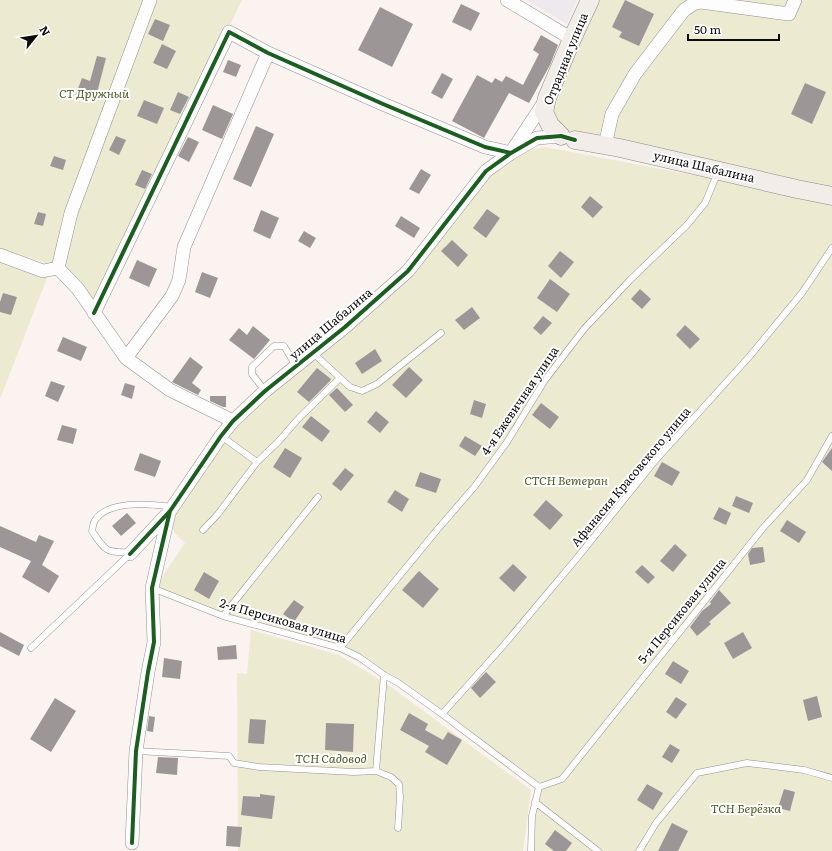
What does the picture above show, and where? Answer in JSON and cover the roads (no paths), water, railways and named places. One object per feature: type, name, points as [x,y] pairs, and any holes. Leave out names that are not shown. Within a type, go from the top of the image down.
[{"type":"main road","name":"Отрадная улица","points":[[568,138],[550,125],[544,112],[548,98],[572,39],[590,0]]},
{"type":"main road","name":"улица Шабалина","points":[[568,138],[719,171],[797,190],[832,196]]},
{"type":"street","points":[[58,268],[71,213],[150,0]]},
{"type":"street","points":[[507,0],[572,39]]},
{"type":"street","points":[[605,146],[612,114],[635,74],[679,16],[689,6],[701,2],[789,14],[795,0]]},
{"type":"street","points":[[94,313],[229,32],[268,54],[383,104],[485,147],[511,153],[548,98]]},
{"type":"street","points":[[126,358],[172,296],[179,280],[184,247],[268,54]]},
{"type":"street","name":"улица Шабалина","points":[[131,553],[172,509],[221,436],[233,421],[265,391],[345,327],[408,272],[486,171],[511,153],[537,138],[568,138]]},
{"type":"street","points":[[0,255],[43,271],[58,268]]},
{"type":"street","points":[[58,268],[78,289],[126,358],[170,390],[233,421]]},
{"type":"street","points":[[132,843],[136,751],[154,642],[152,588],[172,509]]},
{"type":"lane","name":"4-я Ежевичная улица","points":[[340,648],[475,486],[507,442],[545,380],[584,329],[630,280],[687,226],[705,203],[719,171]]},
{"type":"lane","name":"Афанасия Красовского улица","points":[[442,714],[503,646],[572,564],[654,462],[749,358],[802,293],[832,248]]},
{"type":"lane","points":[[313,352],[350,387],[362,391],[377,384],[441,333]]},
{"type":"lane","points":[[265,391],[252,374],[252,367],[274,346],[284,346],[296,366]]},
{"type":"lane","points":[[203,530],[218,514],[257,462],[340,378]]},
{"type":"lane","points":[[221,436],[257,462]]},
{"type":"lane","name":"5-я Персиковая улица","points":[[539,787],[562,779],[763,528],[806,480],[832,436]]},
{"type":"lane","points":[[223,616],[318,497]]},
{"type":"lane","points":[[131,553],[113,553],[102,546],[92,531],[95,520],[104,512],[125,506],[150,504],[172,509]]},
{"type":"lane","points":[[31,648],[131,553]]},
{"type":"lane","name":"2-я Персиковая улица","points":[[152,588],[223,616],[340,648],[359,657],[442,714],[539,787]]},
{"type":"lane","points":[[376,771],[384,675]]},
{"type":"lane","points":[[136,751],[229,756],[234,763],[258,767],[354,772],[376,771],[391,777],[399,784],[400,797],[398,828]]},
{"type":"lane","points":[[639,851],[656,823],[696,773],[747,763],[804,770],[832,778]]},
{"type":"lane","points":[[531,851],[532,816],[539,787]]},
{"type":"lane","points":[[535,802],[598,851]]},
{"type":"park label","name":"СТ Дружный","points":[[94,94]]},
{"type":"park label","name":"СТСН Ветеран","points":[[566,481]]},
{"type":"park label","name":"ТСН Садовод","points":[[331,759]]},
{"type":"park label","name":"ТСН Берёзка","points":[[746,809]]}]
